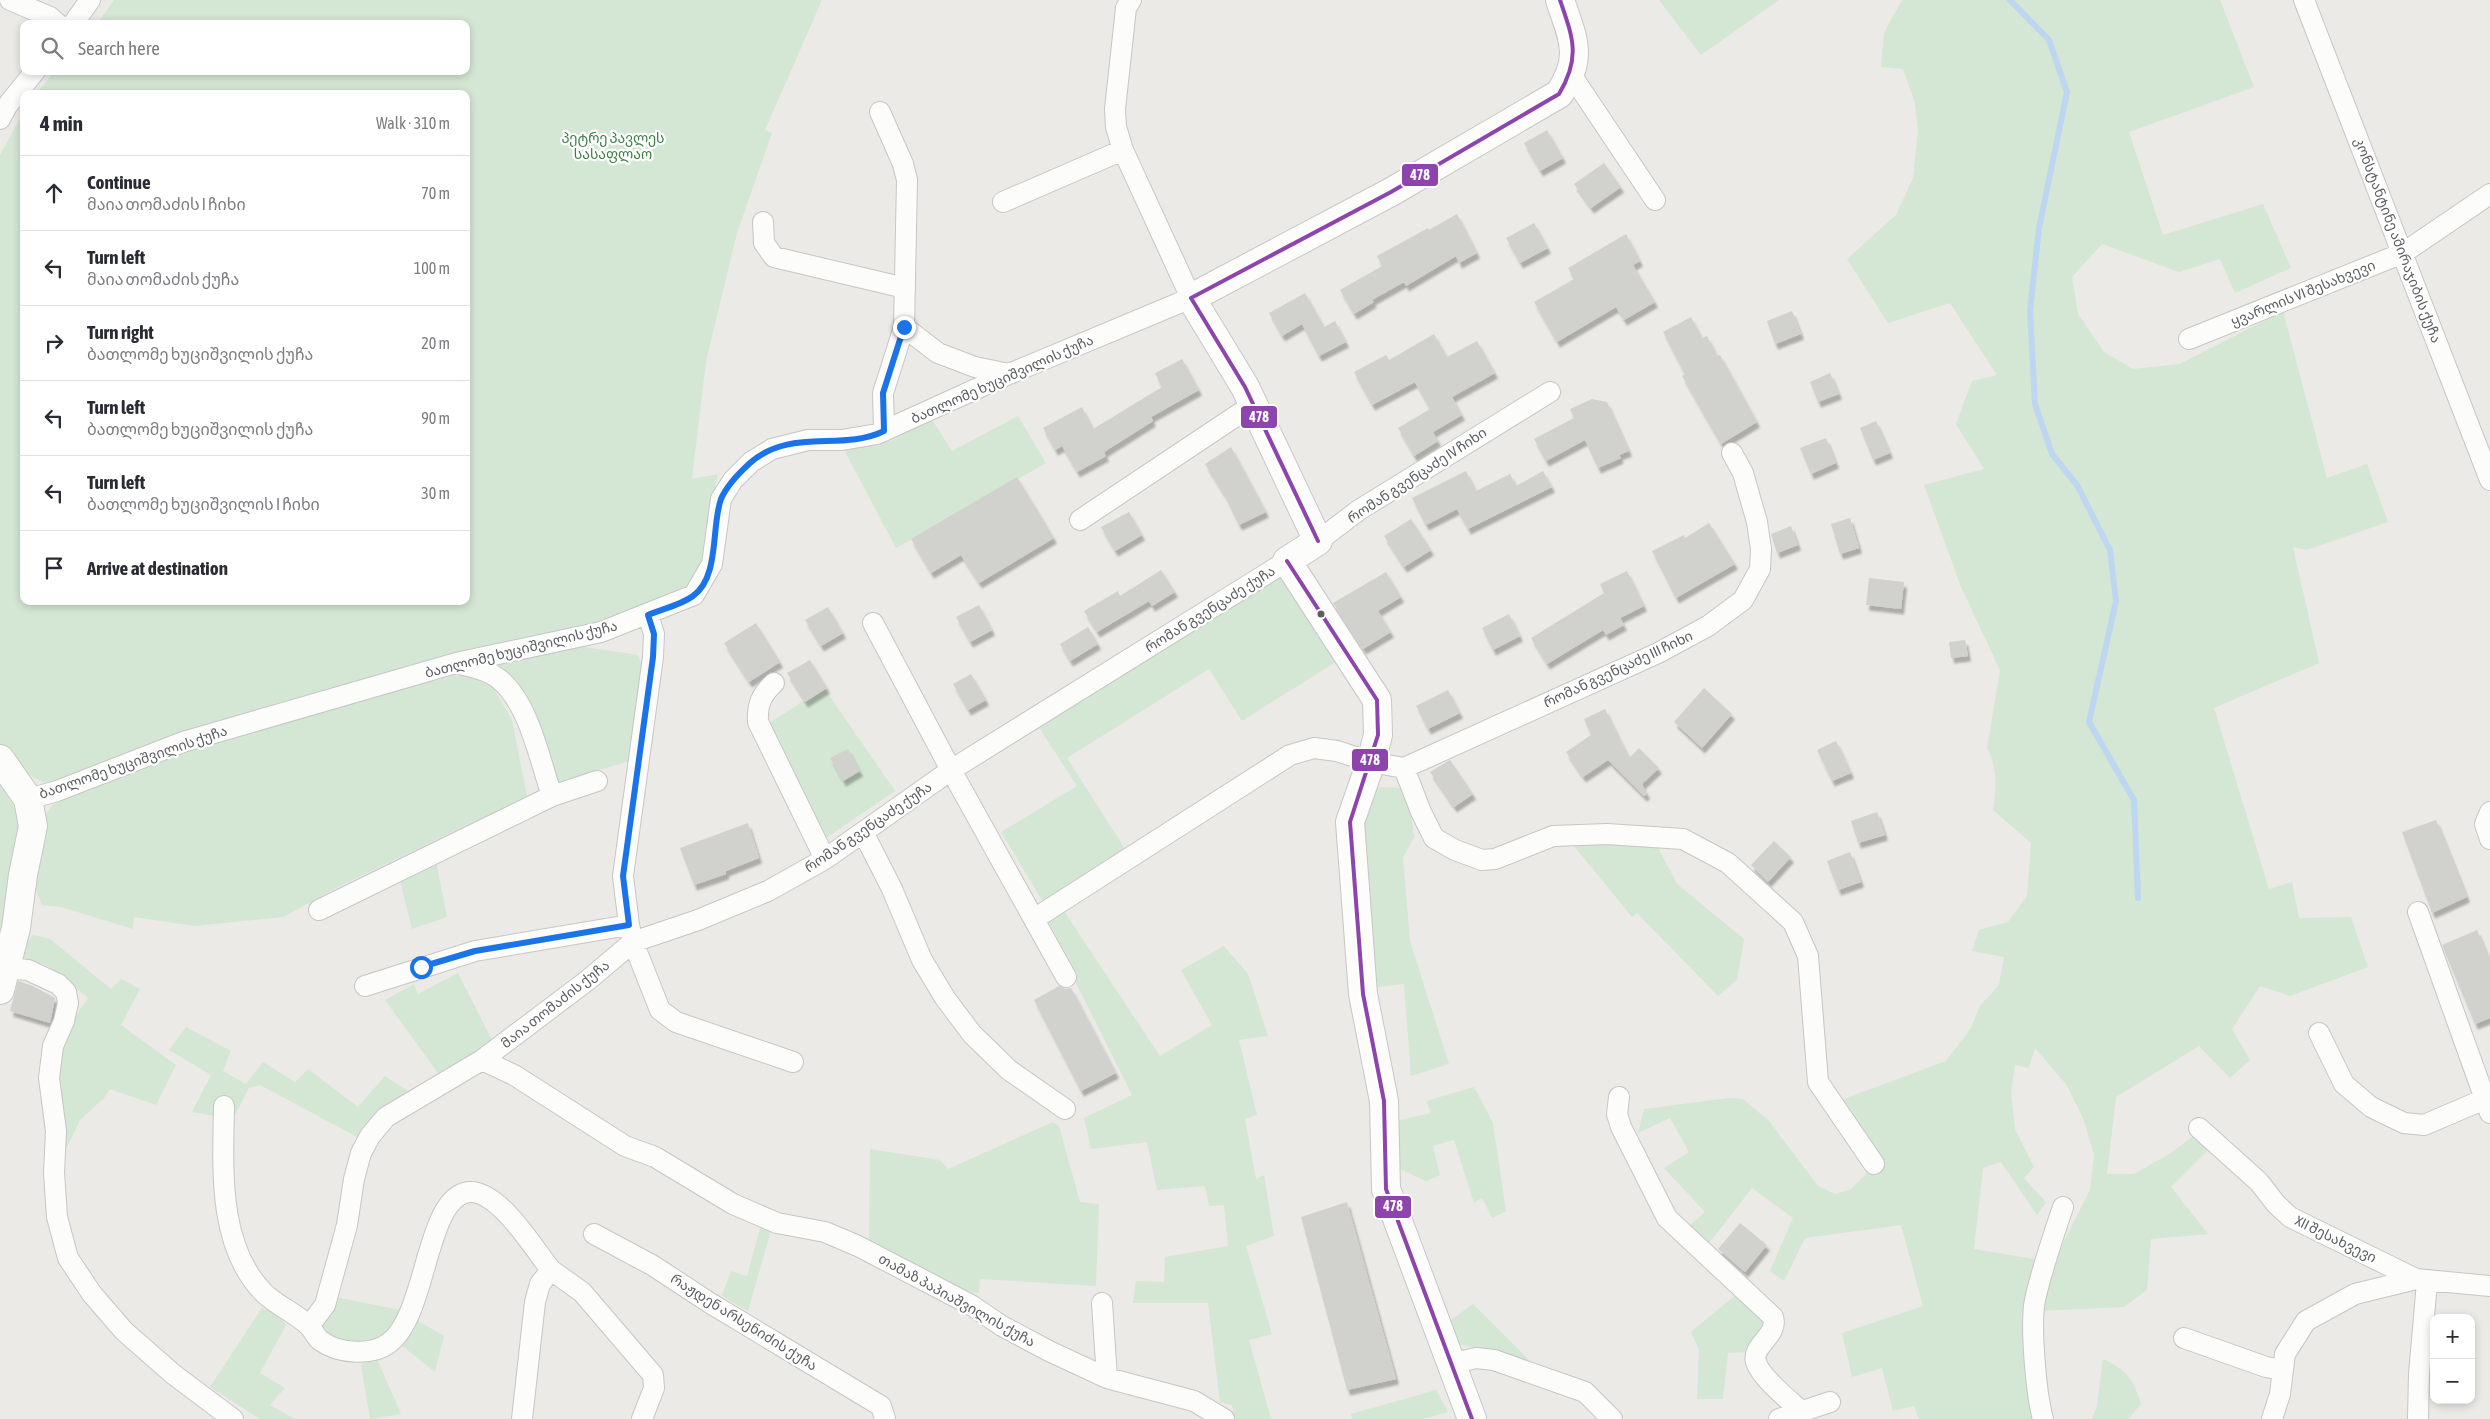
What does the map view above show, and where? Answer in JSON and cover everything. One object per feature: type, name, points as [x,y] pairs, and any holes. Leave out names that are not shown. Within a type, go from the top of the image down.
[{"type":"street","points":[[10,0],[53,20]]},
{"type":"street","points":[[76,20],[90,0]]},
{"type":"street","points":[[1130,0],[1126,8],[1115,109],[1116,127],[1123,150],[1191,298],[1254,404],[1318,541]]},
{"type":"street","points":[[1560,0],[1575,54],[1572,76],[1655,200]]},
{"type":"street","name":"კონსტანტინე ამირაჯიბის ქუჩა","points":[[2304,0],[2403,253],[2483,441],[2490,480]]},
{"type":"street","points":[[20,90],[33,75]]},
{"type":"street","name":"ბათლომე ხუციშვილის ქუჩა","points":[[28,799],[57,792],[184,742],[456,663],[601,632],[648,615],[694,595],[712,564],[721,499],[733,480],[751,462],[772,448],[808,440],[842,440],[884,431],[1009,374],[1191,298],[1390,192],[1559,94],[1572,76]]},
{"type":"street","points":[[0,119],[7,106],[20,90]]},
{"type":"street","points":[[880,112],[903,164],[906,180],[904,327],[883,393],[884,431]]},
{"type":"street","points":[[1003,202],[1123,150]]},
{"type":"street","name":"ყვარლის VI შესახვევი","points":[[2189,339],[2403,253],[2490,194]]},
{"type":"street","points":[[763,222],[764,243],[774,257],[905,288]]},
{"type":"street","points":[[904,327],[938,353],[975,367],[1009,374]]},
{"type":"street","name":"რომან გვენცაძე IV ჩიხი","points":[[1287,561],[1318,541],[1359,510],[1550,392]]},
{"type":"street","points":[[1080,520],[1254,404]]},
{"type":"street","name":"რომან გვენცაძე III ჩიხი","points":[[1404,768],[1658,653],[1708,626],[1743,600],[1760,568],[1761,549],[1744,474],[1732,453]]},
{"type":"street","name":"რომან გვენცაძე ქუჩა","points":[[631,933],[698,920],[768,891],[825,859],[951,770],[1287,561],[1377,700],[1378,735],[1371,762],[1350,822],[1363,994],[1384,1101],[1386,1189],[1472,1419]]},
{"type":"street","points":[[648,615],[654,634],[653,657],[623,876],[631,933],[660,1010],[676,1022],[793,1062]]},
{"type":"street","points":[[873,623],[951,770],[1066,977]]},
{"type":"street","points":[[456,663],[475,667],[498,679],[516,699],[530,728],[552,796]]},
{"type":"street","points":[[774,683],[763,694],[757,709],[758,722],[825,859]]},
{"type":"street","points":[[1034,919],[1290,754],[1314,748],[1337,751],[1371,762],[1404,768],[1421,812],[1434,838],[1456,850],[1482,860],[1495,859],[1553,836],[1607,834],[1683,839],[1728,863],[1793,922],[1802,938],[1808,956],[1818,1082],[1874,1164]]},
{"type":"street","points":[[0,759],[28,799],[34,826],[23,874],[16,928],[3,979]]},
{"type":"street","points":[[319,910],[552,796],[597,781]]},
{"type":"street","points":[[2490,812],[2485,824],[2490,839]]},
{"type":"street","points":[[863,832],[892,889],[922,960],[945,998],[972,1034],[1009,1070],[1065,1109]]},
{"type":"street","points":[[2319,1033],[2344,1084],[2371,1107],[2404,1123],[2424,1125],[2488,1106],[2418,912]]},
{"type":"street","points":[[365,986],[475,951],[631,933]]},
{"type":"street","name":"მაია თომაძის ქუჩა","points":[[309,1326],[325,1305],[347,1225],[354,1179],[361,1153],[370,1136],[386,1117],[482,1060],[588,980],[631,933]]},
{"type":"street","points":[[3,979],[28,970],[58,984],[66,992],[68,1004],[64,1020],[53,1046],[49,1078],[56,1131],[54,1173],[57,1217],[68,1258],[92,1294],[124,1331],[173,1374],[233,1419]]},
{"type":"street","name":"თამაზ პაპიაშვილის ქუჩა","points":[[482,1060],[514,1075],[625,1146],[655,1157],[733,1204],[778,1223],[825,1232],[876,1254],[914,1277],[971,1305],[1002,1326],[1049,1351],[1107,1378],[1194,1401],[1224,1419]]},
{"type":"street","points":[[1619,1097],[1617,1114],[1621,1127],[1666,1218],[1773,1317],[1775,1324],[1772,1333],[1756,1354],[1756,1361],[1760,1371],[1801,1412]]},
{"type":"street","points":[[224,1106],[223,1168],[232,1234],[241,1259],[252,1280],[265,1294],[309,1326],[320,1341],[356,1352],[373,1351],[387,1345],[396,1337],[406,1324],[415,1304],[441,1213],[454,1198],[467,1192],[479,1193],[509,1216],[551,1270],[582,1292],[653,1375],[654,1388],[642,1419]]},
{"type":"street","name":"XII შესახვევი","points":[[2198,1128],[2259,1182],[2276,1204],[2290,1217],[2422,1280]]},
{"type":"street","points":[[2042,1419],[2039,1407],[2035,1356],[2035,1302],[2063,1207]]},
{"type":"street","name":"რაჟდენ არსენიძის ქუჩა","points":[[594,1234],[652,1265],[710,1304],[881,1406],[886,1419]]},
{"type":"street","points":[[522,1419],[535,1302],[540,1284],[551,1270]]},
{"type":"street","points":[[2418,1419],[2422,1280]]},
{"type":"street","name":"XII შესახვევი","points":[[2272,1418],[2278,1402],[2285,1354],[2306,1321],[2355,1294],[2422,1280],[2490,1286]]},
{"type":"street","points":[[1102,1303],[1107,1378]]},
{"type":"street","points":[[2184,1338],[2266,1367],[2283,1370]]},
{"type":"street","points":[[1451,1364],[1476,1358],[1494,1360],[1585,1392],[1612,1419]]},
{"type":"street","points":[[1779,1419],[1830,1402]]},
{"type":"green space","name":"პეტრე პავლეს სასაფლაო","points":[[114,0],[822,0],[765,130],[772,133],[737,233],[706,361],[692,479],[718,474],[705,532],[703,571],[684,591],[600,623],[52,783],[43,782],[23,772],[11,916],[0,963],[0,155],[20,118],[20,605],[470,605],[470,90],[39,90],[52,75],[470,75],[470,20],[100,20]]},
{"type":"green space","points":[[1659,0],[1779,0],[1701,55]]},
{"type":"green space","points":[[1902,0],[2220,0],[2254,87],[2129,132],[2163,235],[2263,204],[2291,268],[2235,293],[2220,259],[2179,272],[2102,244],[2072,277],[2078,314],[2104,352],[2133,369],[2180,364],[2283,311],[2327,478],[2367,464],[2388,522],[2307,550],[2293,547],[2319,663],[2214,708],[2269,889],[2292,882],[2299,918],[2351,917],[2368,967],[2290,996],[2260,986],[2232,1029],[2250,1060],[2230,1078],[2199,1046],[2116,1097],[2107,1174],[2134,1174],[2171,1153],[2197,1133],[2213,1145],[2171,1187],[2208,1234],[2151,1239],[2147,1290],[2124,1307],[2038,1311],[2052,1265],[2090,1190],[2094,1155],[2083,1118],[2066,1084],[2035,1048],[2029,1068],[2015,1065],[2011,1093],[2015,1129],[2034,1167],[2024,1178],[2046,1202],[2037,1215],[2001,1162],[1983,1168],[1974,1249],[2040,1260],[2029,1391],[2032,1419],[1919,1419],[1914,1406],[1893,1411],[1882,1368],[1852,1377],[1842,1333],[1923,1306],[1901,1225],[1805,1238],[1784,1281],[1770,1271],[1793,1218],[1752,1188],[1706,1247],[1688,1227],[1705,1212],[1664,1168],[1689,1152],[1670,1118],[1638,1133],[1644,1109],[1729,1098],[1743,1099],[1769,1121],[1818,1186],[1835,1194],[1851,1189],[1868,1172],[1836,1102],[1946,1061],[1971,1028],[1980,1006],[1999,985],[2004,957],[1972,951],[1979,930],[2008,922],[2027,896],[2031,843],[1993,810],[1995,771],[1987,748],[2000,670],[1961,587],[1924,485],[1984,469],[1956,424],[1972,381],[1997,375],[1950,303],[1888,323],[1847,259],[1896,215],[1913,178],[1918,131],[1915,103],[1903,69],[1881,67],[1884,33]]},
{"type":"green space","points":[[1018,416],[1046,463],[896,548],[843,448],[890,441],[931,418],[952,451]]},
{"type":"green space","points":[[1276,578],[1283,578],[1342,658],[1242,721],[1209,669],[1067,758],[1127,852],[1045,905],[1001,832],[1077,786],[1038,726]]},
{"type":"green space","points":[[572,645],[638,655],[642,666],[633,760],[558,782],[533,711],[516,680],[496,665]]},
{"type":"green space","points":[[460,674],[488,679],[512,720],[527,796],[336,888],[283,917],[195,926],[134,917],[133,929],[61,907],[42,905],[32,879],[39,825],[53,804],[83,787],[285,720]]},
{"type":"green space","points":[[824,688],[895,791],[823,840],[768,724]]},
{"type":"green space","points":[[1374,788],[1400,788],[1410,807],[1414,837],[1403,858],[1410,941],[1449,1064],[1411,1076],[1404,984],[1369,988],[1360,900],[1365,799]]},
{"type":"green space","points":[[1569,840],[1655,842],[1677,884],[1744,939],[1737,980],[1718,996],[1637,913],[1632,917]]},
{"type":"green space","points":[[436,861],[447,917],[412,929],[400,881]]},
{"type":"green space","points":[[1062,908],[1160,1056],[1212,1025],[1181,970],[1224,946],[1248,974],[1268,1036],[1239,1040],[1257,1115],[1245,1119],[1256,1179],[1264,1175],[1274,1236],[1246,1246],[1272,1334],[1249,1340],[1271,1419],[1235,1419],[1232,1405],[1220,1402],[1208,1303],[1133,1303],[1136,1281],[1164,1282],[1165,1257],[1228,1246],[1224,1205],[1209,1206],[1205,1186],[1157,1190],[1147,1142],[1091,1149],[1084,1118],[1132,1095],[1074,979],[1077,974],[1047,919]]},
{"type":"green space","points":[[33,935],[50,939],[111,989],[121,979],[140,989],[121,1025],[176,1065],[156,1105],[110,1089],[104,1098],[80,1120],[66,1149],[57,1088],[60,1054],[65,1037],[88,998],[47,965],[17,956]]},
{"type":"green space","points":[[458,973],[494,1044],[441,1077],[385,1000],[414,984],[418,994]]},
{"type":"green space","points":[[186,1027],[231,1051],[223,1071],[246,1084],[263,1062],[295,1082],[308,1069],[358,1107],[385,1076],[411,1093],[359,1138],[260,1085],[249,1088],[230,1125],[215,1116],[192,1112],[211,1075],[169,1050]]},
{"type":"green space","points":[[1474,1087],[1493,1123],[1506,1211],[1492,1218],[1482,1198],[1474,1203],[1454,1140],[1433,1146],[1440,1175],[1426,1181],[1389,1164],[1391,1122],[1431,1113],[1426,1101]]},
{"type":"green space","points":[[1053,1122],[1059,1126],[1080,1202],[1099,1204],[1096,1286],[980,1279],[979,1293],[950,1290],[869,1246],[870,1149],[940,1160],[948,1169]]},
{"type":"green space","points":[[762,1221],[773,1223],[748,1311],[722,1296],[731,1271],[747,1276]]},
{"type":"green space","points":[[1738,1293],[1769,1320],[1749,1352],[1728,1353],[1723,1399],[1697,1399],[1699,1350],[1691,1332]]},
{"type":"green space","points":[[335,1297],[405,1311],[381,1341],[358,1342],[342,1340],[323,1329],[325,1317]]},
{"type":"green space","points":[[1473,1304],[1534,1365],[1456,1343],[1440,1328]]},
{"type":"green space","points":[[262,1308],[277,1313],[286,1325],[260,1373],[285,1388],[270,1405],[295,1419],[260,1419],[210,1387]]},
{"type":"green space","points":[[418,1321],[444,1336],[435,1372],[401,1345],[414,1331]]},
{"type":"green space","points":[[377,1359],[401,1414],[370,1419],[361,1364]]},
{"type":"green space","points":[[2103,1359],[2123,1371],[2132,1381],[2135,1388],[2141,1404],[2128,1419],[2092,1419],[2097,1406]]},
{"type":"green space","points":[[1436,1390],[1448,1412],[1423,1419],[1352,1419],[1351,1414]]},
{"type":"building","points":[[1547,130],[1563,158],[1540,171],[1524,143]]},
{"type":"building","points":[[1604,163],[1621,187],[1591,208],[1574,184]]},
{"type":"building","points":[[1457,214],[1477,253],[1459,263],[1456,256],[1406,286],[1404,282],[1372,300],[1374,302],[1354,314],[1340,290],[1382,266],[1377,256]]},
{"type":"building","points":[[1534,223],[1548,248],[1520,263],[1506,238]]},
{"type":"building","points":[[1626,234],[1640,261],[1633,265],[1655,302],[1624,320],[1616,307],[1557,342],[1534,302],[1574,279],[1568,268]]},
{"type":"building","points":[[1305,293],[1324,327],[1335,321],[1346,342],[1319,356],[1302,324],[1282,336],[1269,313]]},
{"type":"building","points":[[1792,311],[1801,334],[1775,344],[1767,321]]},
{"type":"building","points":[[1691,317],[1702,338],[1707,336],[1717,356],[1720,355],[1757,422],[1721,444],[1682,376],[1685,374],[1663,332]]},
{"type":"building","points":[[1434,334],[1447,357],[1477,341],[1495,373],[1452,397],[1462,415],[1433,432],[1438,441],[1414,456],[1398,428],[1430,409],[1415,382],[1372,405],[1354,372],[1386,355],[1389,360]]},
{"type":"building","points":[[1182,359],[1199,390],[1151,417],[1153,421],[1104,452],[1106,456],[1077,472],[1062,446],[1055,450],[1043,428],[1082,407],[1093,429],[1162,387],[1155,373]]},
{"type":"building","points":[[1830,373],[1839,394],[1818,402],[1810,382]]},
{"type":"building","points":[[1592,399],[1607,402],[1629,451],[1619,455],[1621,458],[1598,468],[1585,440],[1546,461],[1534,439],[1574,418],[1570,409]]},
{"type":"building","points":[[1876,421],[1890,453],[1873,460],[1860,428]]},
{"type":"building","points":[[1826,438],[1836,463],[1811,474],[1800,448]]},
{"type":"building","points":[[1231,447],[1266,512],[1239,525],[1224,494],[1205,464]]},
{"type":"building","points":[[1466,471],[1476,491],[1510,474],[1516,486],[1543,471],[1552,487],[1468,529],[1457,509],[1426,525],[1412,498]]},
{"type":"building","points":[[1017,477],[1054,538],[979,583],[961,555],[931,573],[911,539]]},
{"type":"building","points":[[1129,512],[1142,535],[1115,551],[1101,527]]},
{"type":"building","points":[[1850,518],[1859,548],[1840,554],[1831,524]]},
{"type":"building","points":[[1411,519],[1431,550],[1404,567],[1384,536]]},
{"type":"building","points":[[1709,523],[1735,564],[1676,598],[1652,551],[1684,535],[1685,538]]},
{"type":"building","points":[[1791,526],[1798,545],[1777,553],[1771,534]]},
{"type":"building","points":[[1161,570],[1175,592],[1152,606],[1149,601],[1097,632],[1084,611],[1118,591],[1120,596]]},
{"type":"building","points":[[1627,571],[1644,606],[1620,618],[1624,625],[1606,635],[1603,630],[1547,664],[1531,638],[1604,593],[1600,584]]},
{"type":"building","points":[[1386,572],[1401,597],[1378,611],[1391,632],[1363,649],[1333,603]]},
{"type":"building","points":[[1869,578],[1904,582],[1901,609],[1866,605]]},
{"type":"building","points":[[979,605],[992,630],[970,642],[956,617]]},
{"type":"building","points":[[828,607],[843,633],[821,646],[805,620]]},
{"type":"building","points":[[1509,614],[1520,636],[1493,650],[1482,628]]},
{"type":"building","points":[[756,623],[780,662],[749,682],[724,643]]},
{"type":"building","points":[[1088,627],[1098,644],[1070,661],[1060,644]]},
{"type":"building","points":[[1965,640],[1968,656],[1951,658],[1949,642]]},
{"type":"building","points":[[810,660],[827,688],[805,702],[787,673]]},
{"type":"building","points":[[971,674],[986,700],[968,710],[953,684]]},
{"type":"building","points":[[1704,688],[1732,714],[1702,748],[1674,722]]},
{"type":"building","points":[[1448,690],[1460,713],[1428,729],[1416,706]]},
{"type":"building","points":[[1605,709],[1629,758],[1639,748],[1659,768],[1642,784],[1647,794],[1644,796],[1608,760],[1583,777],[1566,752],[1591,735],[1584,719]]},
{"type":"building","points":[[1836,741],[1851,773],[1832,781],[1817,750]]},
{"type":"building","points":[[848,749],[860,771],[843,781],[830,758]]},
{"type":"building","points":[[1450,760],[1473,794],[1454,807],[1430,772]]},
{"type":"building","points":[[1877,812],[1885,835],[1858,843],[1851,821]]},
{"type":"building","points":[[2436,820],[2467,897],[2432,913],[2402,832]]},
{"type":"building","points":[[748,823],[759,858],[726,871],[726,874],[694,885],[680,848]]},
{"type":"building","points":[[1774,841],[1791,857],[1768,882],[1751,865]]},
{"type":"building","points":[[1850,852],[1861,882],[1838,890],[1827,861]]},
{"type":"building","points":[[2477,930],[2490,961],[2490,1018],[2475,1024],[2442,945]]},
{"type":"building","points":[[18,981],[33,986],[55,998],[50,1023],[10,1011]]},
{"type":"building","points":[[1059,986],[1065,989],[1071,988],[1116,1073],[1081,1091],[1034,1000]]},
{"type":"building","points":[[1347,1202],[1396,1379],[1347,1390],[1301,1217]]},
{"type":"building","points":[[1740,1223],[1767,1245],[1745,1272],[1718,1249]]},
{"type":"waterway","points":[[2010,0],[2049,40],[2067,92],[2039,228],[2030,311],[2035,404],[2052,454],[2077,485],[2110,550],[2116,601],[2089,722],[2134,800],[2138,898]]},
{"type":"transit line","name":"478","points":[[1191,298],[1391,192],[1559,94],[1570,69],[1573,47],[1560,0]]},
{"type":"transit line","name":"478","points":[[1191,298],[1245,387],[1318,541]]},
{"type":"transit line","name":"478","points":[[1287,561],[1377,700],[1378,735],[1350,822],[1363,994],[1384,1101],[1386,1189],[1472,1419]]},
{"type":"route","points":[[421,967],[475,951],[629,925],[623,876],[653,657],[654,634],[648,615],[694,595],[712,564],[716,524],[721,499],[733,480],[751,462],[772,448],[808,440],[842,440],[878,434],[884,431],[883,393],[904,327]]}]
